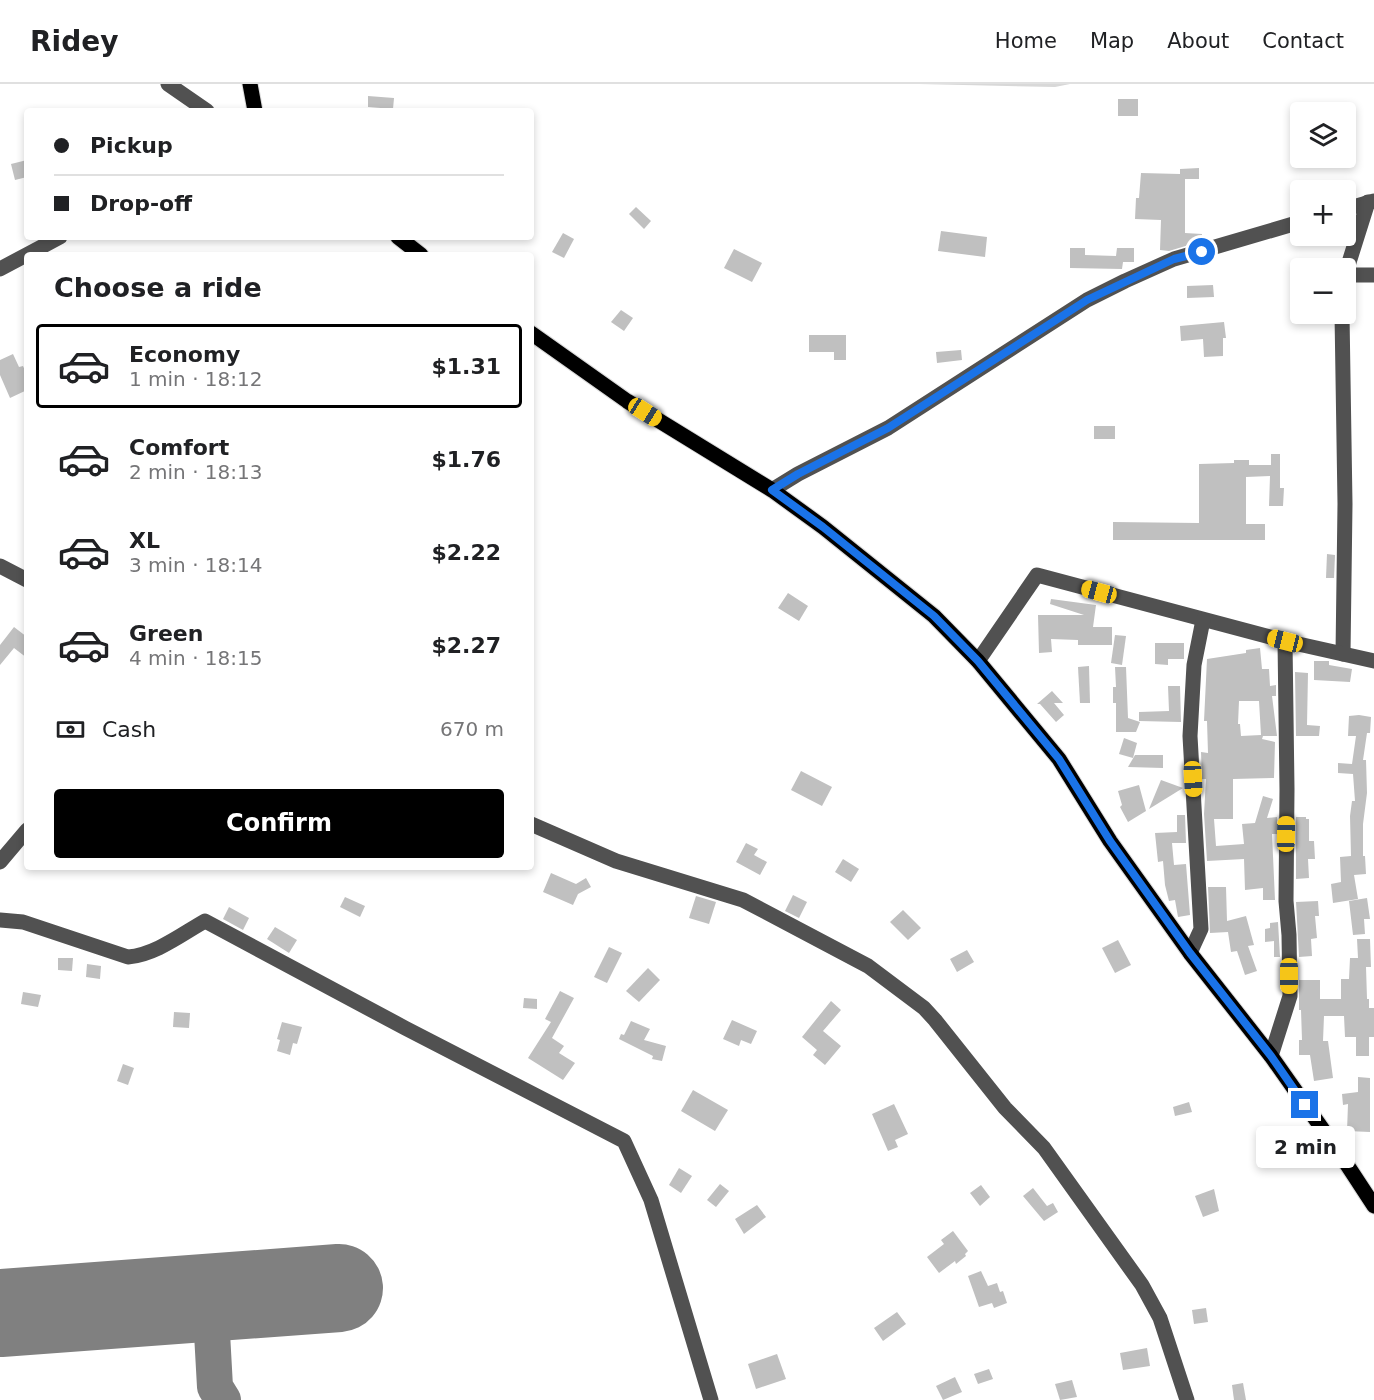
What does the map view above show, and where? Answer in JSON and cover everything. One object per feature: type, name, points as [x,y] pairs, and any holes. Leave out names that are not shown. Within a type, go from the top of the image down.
[{"type":"main road","points":[[250,84],[254,108]]},
{"type":"main road","points":[[402,240],[417,252]]},
{"type":"main road","points":[[534,335],[627,401],[772,490],[823,527],[934,616],[978,661],[1059,759],[1110,841],[1190,953],[1271,1056],[1372,1199]]},
{"type":"street","points":[[168,84],[203,108]]},
{"type":"street","points":[[1356,206],[1371,202]]},
{"type":"street","points":[[1351,258],[1371,202]]},
{"type":"street","points":[[772,490],[798,474],[888,428],[1087,300],[1174,259],[1290,225]]},
{"type":"street","points":[[32,252],[54,240]]},
{"type":"street","points":[[0,269],[24,256]]},
{"type":"street","points":[[1356,274],[1374,275]]},
{"type":"street","points":[[1342,324],[1345,504],[1343,654]]},
{"type":"street","points":[[0,566],[24,578]]},
{"type":"street","points":[[978,661],[1037,575],[1285,641],[1374,661]]},
{"type":"street","points":[[1190,953],[1201,929],[1190,736],[1194,665],[1203,620]]},
{"type":"street","points":[[1271,1056],[1290,996],[1286,901],[1285,641]]},
{"type":"street","points":[[534,826],[615,861],[743,900],[868,966],[924,1008],[1005,1107],[1044,1148],[1142,1285],[1160,1318],[1187,1400]]},
{"type":"street","points":[[0,862],[24,834]]},
{"type":"street","points":[[0,920],[22,922],[128,957],[136,957],[154,950],[205,921],[624,1141],[651,1200],[711,1400]]},
{"type":"shaded area","points":[[919,84],[1070,84],[1055,87]]},
{"type":"building","points":[[368,96],[394,98],[393,108],[368,107]]},
{"type":"building","points":[[1118,99],[1138,99],[1138,116],[1118,116]]},
{"type":"building","points":[[24,161],[24,178],[15,180],[11,164]]},
{"type":"building","points":[[1199,168],[1199,179],[1185,179],[1185,233],[1202,234],[1202,241],[1169,251],[1160,250],[1161,220],[1135,219],[1141,173],[1180,174],[1180,169]]},
{"type":"building","points":[[636,207],[651,221],[644,229],[629,214]]},
{"type":"building","points":[[941,231],[987,237],[985,257],[938,251]]},
{"type":"building","points":[[563,233],[574,239],[564,258],[552,252]]},
{"type":"building","points":[[1070,248],[1085,248],[1085,255],[1116,256],[1117,248],[1134,248],[1134,262],[1123,262],[1122,269],[1070,268]]},
{"type":"building","points":[[734,249],[762,263],[752,282],[724,268]]},
{"type":"building","points":[[1213,285],[1214,297],[1187,298],[1187,286]]},
{"type":"building","points":[[621,310],[633,318],[624,331],[611,322]]},
{"type":"building","points":[[1224,322],[1226,338],[1223,338],[1223,356],[1204,357],[1203,339],[1181,341],[1180,326]]},
{"type":"building","points":[[809,335],[846,335],[846,360],[834,360],[834,352],[809,352]]},
{"type":"building","points":[[961,350],[962,360],[937,363],[936,352]]},
{"type":"building","points":[[13,354],[19,367],[23,366],[24,391],[10,398],[0,375],[0,360]]},
{"type":"building","points":[[1094,426],[1115,426],[1115,439],[1094,439]]},
{"type":"building","points":[[1271,454],[1280,454],[1280,488],[1284,488],[1283,506],[1269,506],[1270,476],[1246,477],[1246,524],[1265,524],[1265,540],[1113,540],[1113,522],[1199,523],[1199,464],[1249,460],[1249,465],[1271,465]]},
{"type":"building","points":[[1327,554],[1335,555],[1334,578],[1326,578]]},
{"type":"building","points":[[788,593],[808,606],[799,621],[778,608]]},
{"type":"building","points":[[1051,599],[1096,605],[1093,627],[1112,627],[1112,645],[1078,645],[1078,640],[1051,639],[1052,652],[1039,653],[1038,615],[1084,615],[1050,604]]},
{"type":"building","points":[[14,627],[24,635],[24,656],[14,648],[0,665],[0,645]]},
{"type":"building","points":[[1115,635],[1126,636],[1122,665],[1111,663]]},
{"type":"building","points":[[1155,643],[1184,643],[1184,659],[1168,659],[1168,665],[1155,664]]},
{"type":"building","points":[[1260,648],[1262,669],[1269,669],[1270,686],[1276,685],[1276,696],[1272,696],[1277,736],[1263,736],[1262,739],[1275,742],[1274,778],[1233,779],[1233,819],[1214,819],[1216,846],[1244,844],[1242,824],[1255,823],[1263,796],[1273,799],[1267,818],[1277,817],[1277,834],[1272,834],[1275,900],[1263,900],[1263,888],[1245,890],[1244,859],[1207,861],[1204,814],[1206,779],[1202,779],[1201,752],[1208,753],[1207,721],[1204,721],[1207,659],[1246,653],[1246,650]],"holes":[[[1239,701],[1259,701],[1261,735],[1241,736],[1240,724],[1238,724]]]},
{"type":"building","points":[[1314,661],[1329,661],[1329,665],[1352,669],[1350,682],[1314,680]]},
{"type":"building","points":[[1089,666],[1090,703],[1080,703],[1078,667]]},
{"type":"building","points":[[1115,667],[1126,667],[1128,718],[1140,722],[1136,732],[1116,732],[1116,703],[1113,703],[1113,687],[1116,687]]},
{"type":"building","points":[[1295,672],[1308,673],[1307,725],[1320,726],[1319,736],[1296,736]]},
{"type":"building","points":[[1168,686],[1180,686],[1181,722],[1139,721],[1139,712],[1169,711]]},
{"type":"building","points":[[1052,691],[1063,703],[1054,703],[1064,715],[1056,722],[1040,704],[1037,704]]},
{"type":"building","points":[[1349,716],[1371,717],[1370,733],[1367,733],[1363,760],[1366,760],[1367,793],[1363,824],[1363,856],[1365,856],[1366,874],[1354,875],[1358,899],[1333,903],[1331,884],[1341,882],[1340,857],[1351,856],[1350,816],[1352,801],[1355,801],[1353,774],[1338,773],[1338,763],[1352,764],[1356,736],[1348,736]]},
{"type":"building","points":[[1124,738],[1137,743],[1133,758],[1119,754]]},
{"type":"building","points":[[1135,755],[1163,755],[1163,768],[1128,767]]},
{"type":"building","points":[[801,771],[832,787],[822,806],[791,790]]},
{"type":"building","points":[[1161,780],[1183,788],[1149,809]]},
{"type":"building","points":[[1139,785],[1146,811],[1128,822],[1120,807],[1122,805],[1118,791]]},
{"type":"building","points":[[1177,815],[1185,815],[1186,843],[1172,843],[1174,865],[1186,864],[1190,915],[1178,917],[1175,900],[1169,901],[1163,861],[1158,862],[1155,833],[1177,832]]},
{"type":"building","points":[[1296,817],[1309,819],[1309,841],[1314,841],[1315,859],[1308,859],[1309,878],[1296,879]]},
{"type":"building","points":[[746,843],[758,849],[754,855],[767,862],[760,875],[736,862]]},
{"type":"building","points":[[843,859],[859,869],[851,882],[835,872]]},
{"type":"building","points":[[551,873],[576,884],[586,878],[591,887],[578,894],[573,905],[543,892]]},
{"type":"building","points":[[1208,887],[1226,887],[1227,921],[1246,916],[1254,945],[1248,946],[1257,971],[1245,975],[1237,951],[1231,952],[1228,932],[1210,933]]},
{"type":"building","points":[[793,895],[807,902],[799,918],[785,911]]},
{"type":"building","points":[[696,896],[716,902],[709,924],[689,918]]},
{"type":"building","points":[[345,897],[365,906],[360,917],[340,907]]},
{"type":"building","points":[[1367,898],[1370,919],[1364,919],[1365,934],[1353,935],[1349,901]]},
{"type":"building","points":[[1318,901],[1319,916],[1315,916],[1317,938],[1311,939],[1312,956],[1299,957],[1296,902]]},
{"type":"building","points":[[229,907],[249,918],[243,930],[223,919]]},
{"type":"building","points":[[903,910],[921,928],[908,940],[890,922]]},
{"type":"building","points":[[1278,922],[1280,957],[1274,957],[1274,941],[1265,942],[1265,929],[1270,928],[1270,923]]},
{"type":"building","points":[[275,927],[297,940],[289,953],[267,939]]},
{"type":"building","points":[[1357,939],[1370,939],[1371,967],[1366,967],[1367,999],[1369,999],[1369,1008],[1374,1008],[1374,1037],[1369,1037],[1369,1056],[1356,1056],[1356,1037],[1345,1037],[1344,1016],[1324,1016],[1323,1041],[1328,1041],[1333,1078],[1314,1081],[1310,1055],[1299,1055],[1299,1040],[1302,1040],[1299,980],[1320,980],[1320,999],[1341,999],[1341,979],[1349,979],[1350,958],[1358,958]]},
{"type":"building","points":[[1118,940],[1131,965],[1115,973],[1102,948]]},
{"type":"building","points":[[609,947],[622,953],[607,983],[594,977]]},
{"type":"building","points":[[967,950],[974,962],[957,972],[950,959]]},
{"type":"building","points":[[58,958],[73,958],[72,971],[58,970]]},
{"type":"building","points":[[87,964],[101,966],[100,979],[86,977]]},
{"type":"building","points":[[648,968],[660,980],[639,1002],[626,991]]},
{"type":"building","points":[[560,991],[574,998],[552,1038],[564,1046],[559,1053],[575,1063],[563,1080],[528,1058],[551,1022],[545,1019]]},
{"type":"building","points":[[23,992],[41,995],[38,1007],[21,1004]]},
{"type":"building","points":[[524,998],[537,999],[537,1009],[523,1008]]},
{"type":"building","points":[[831,1001],[841,1010],[823,1031],[841,1046],[825,1065],[813,1055],[817,1050],[802,1037]]},
{"type":"building","points":[[174,1012],[190,1013],[189,1028],[173,1027]]},
{"type":"building","points":[[732,1020],[757,1031],[751,1044],[741,1040],[739,1046],[723,1039]]},
{"type":"building","points":[[631,1021],[650,1029],[644,1040],[666,1046],[662,1061],[652,1059],[653,1056],[619,1039],[621,1034],[624,1035]]},
{"type":"building","points":[[282,1022],[302,1027],[297,1044],[293,1043],[290,1055],[277,1051],[280,1040],[277,1039]]},
{"type":"building","points":[[123,1064],[134,1068],[128,1085],[117,1081]]},
{"type":"building","points":[[1358,1077],[1370,1078],[1370,1132],[1347,1131],[1348,1104],[1343,1105],[1342,1094],[1358,1092]]},
{"type":"building","points":[[693,1090],[728,1110],[715,1131],[681,1111]]},
{"type":"building","points":[[1189,1102],[1192,1112],[1175,1116],[1173,1107]]},
{"type":"building","points":[[894,1104],[908,1134],[895,1140],[898,1147],[888,1151],[872,1114]]},
{"type":"building","points":[[679,1168],[692,1176],[681,1193],[669,1185]]},
{"type":"building","points":[[720,1184],[729,1191],[716,1207],[707,1200]]},
{"type":"building","points":[[981,1185],[990,1197],[980,1206],[970,1193]]},
{"type":"building","points":[[1033,1188],[1047,1206],[1053,1203],[1058,1212],[1044,1221],[1023,1196]]},
{"type":"building","points":[[1214,1189],[1219,1211],[1203,1217],[1195,1196]]},
{"type":"building","points":[[757,1205],[766,1217],[744,1234],[735,1219]]},
{"type":"building","points":[[953,1231],[968,1251],[966,1256],[956,1264],[955,1261],[939,1273],[927,1257],[944,1244],[941,1240]]},
{"type":"building","points":[[981,1271],[988,1286],[997,1283],[1007,1303],[994,1308],[992,1303],[979,1307],[968,1276]]},
{"type":"building","points":[[1206,1308],[1208,1322],[1194,1324],[1192,1310]]},
{"type":"building","points":[[897,1312],[906,1324],[883,1341],[874,1328]]},
{"type":"building","points":[[1147,1348],[1150,1366],[1123,1370],[1120,1353]]},
{"type":"building","points":[[777,1354],[786,1379],[756,1389],[748,1364]]},
{"type":"building","points":[[989,1369],[993,1379],[978,1384],[974,1374]]},
{"type":"building","points":[[955,1377],[962,1392],[943,1400],[936,1386]]},
{"type":"building","points":[[1072,1380],[1077,1397],[1060,1400],[1055,1384]]},
{"type":"building","points":[[1243,1383],[1246,1400],[1234,1400],[1232,1385]]},
{"type":"taxiway","points":[[210,1297],[215,1387],[223,1400]]},
{"type":"runway","points":[[0,1313],[339,1288]]},
{"type":"route","points":[[1202,252],[1174,259],[1087,300],[888,428],[798,474],[772,490],[823,527],[934,616],[978,661],[1059,759],[1110,841],[1190,953],[1271,1056],[1305,1105]]}]
